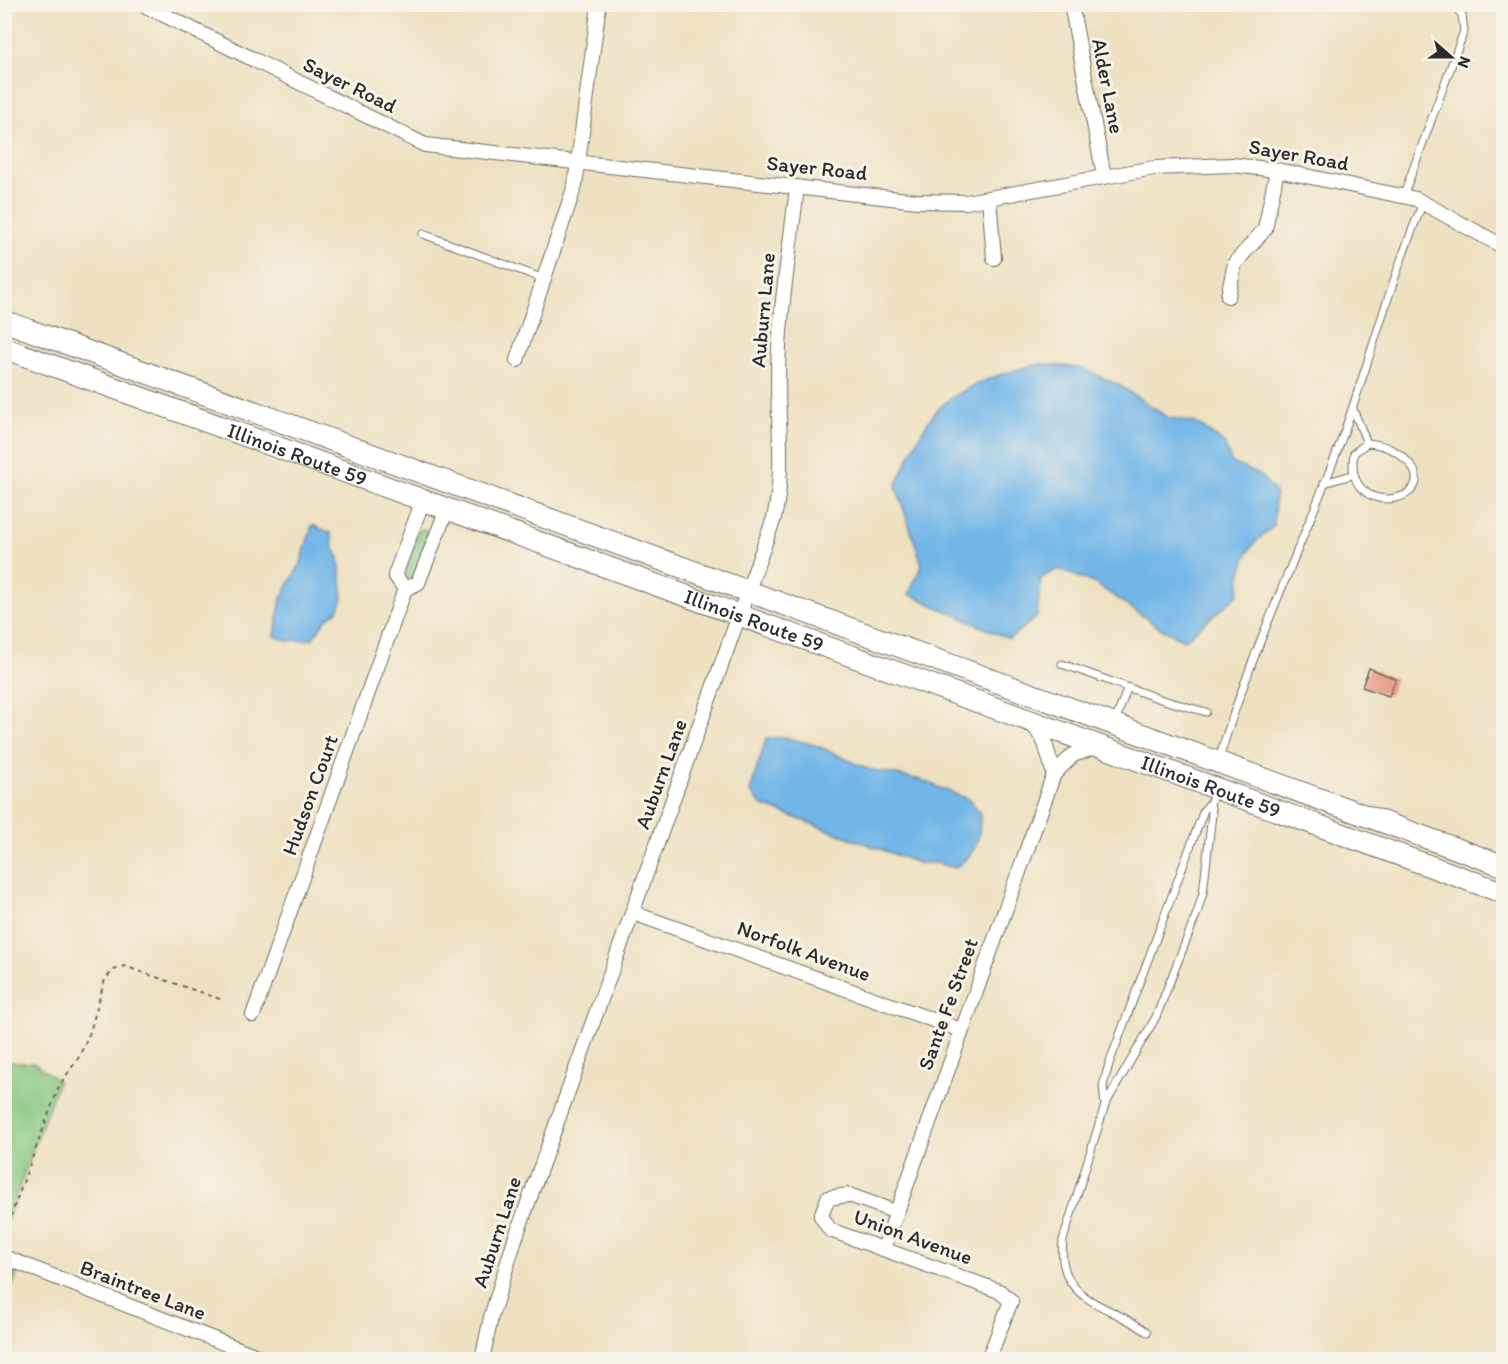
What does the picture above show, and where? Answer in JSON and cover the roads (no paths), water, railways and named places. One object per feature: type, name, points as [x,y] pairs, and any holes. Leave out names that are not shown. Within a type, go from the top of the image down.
[{"type":"main road","name":"Illinois Route 59","points":[[4,321],[1503,866]]},
{"type":"main road","name":"Illinois Route 59","points":[[4,348],[1099,746],[1213,796],[1503,893]]},
{"type":"street","name":"Sayer Road","points":[[142,4],[424,145],[917,201],[966,202],[1104,176],[1193,165],[1277,170],[1423,203],[1503,247]]},
{"type":"street","points":[[517,360],[575,185],[599,4]]},
{"type":"street","name":"Alder Lane","points":[[1071,4],[1104,176]]},
{"type":"street","points":[[1228,296],[1234,263],[1265,229],[1277,170]]},
{"type":"street","name":"Auburn Lane","points":[[482,1359],[491,1317],[515,1239],[774,518],[780,484],[780,336],[797,187]]},
{"type":"street","points":[[989,198],[994,258]]},
{"type":"street","points":[[405,589],[395,575],[423,500]]},
{"type":"street","name":"Hudson Court","points":[[253,1015],[405,589],[418,584],[447,509]]},
{"type":"street","points":[[1031,721],[1045,743],[1054,774]]},
{"type":"street","name":"Sante Fe Street","points":[[884,1248],[1054,774],[1073,755],[1099,746]]},
{"type":"street","name":"Norfolk Avenue","points":[[633,913],[961,1030]]},
{"type":"street","name":"Union Avenue","points":[[896,1212],[849,1195],[828,1197],[821,1216],[830,1230],[999,1291],[1011,1301],[988,1359]]},
{"type":"street","name":"Braintree Lane","points":[[4,1257],[267,1359]]},
{"type":"lane","points":[[1403,197],[1464,31],[1462,15],[1453,4]]},
{"type":"lane","points":[[1218,762],[1235,702],[1277,605],[1353,409],[1410,234],[1423,203]]},
{"type":"lane","points":[[423,234],[544,279]]},
{"type":"lane","points":[[1353,409],[1367,443]]},
{"type":"lane","points":[[1367,443],[1380,444],[1402,455],[1412,467],[1415,476],[1407,496],[1396,500],[1386,500],[1364,490],[1355,483],[1352,475],[1354,453],[1367,443]]},
{"type":"lane","points":[[1324,483],[1352,475]]},
{"type":"lane","points":[[1062,664],[1127,689],[1206,712]]},
{"type":"lane","points":[[1114,724],[1127,689]]},
{"type":"lane","points":[[1147,1332],[1127,1318],[1089,1300],[1073,1289],[1061,1260],[1063,1240],[1105,1105],[1156,1017],[1197,912],[1203,893],[1213,796]]},
{"type":"lane","points":[[1105,1105],[1103,1086],[1109,1064],[1204,810],[1213,796]]},
{"type":"water","points":[[1041,364],[1081,368],[1117,384],[1167,417],[1196,423],[1224,443],[1232,463],[1260,475],[1275,492],[1274,526],[1256,541],[1247,555],[1238,595],[1184,640],[1162,629],[1096,584],[1058,569],[1041,578],[1037,617],[1009,639],[909,594],[922,564],[896,486],[924,429],[938,409],[968,388],[1004,374]]},
{"type":"water","points":[[312,525],[331,533],[333,547],[339,558],[343,598],[338,611],[327,618],[312,639],[287,641],[275,636],[281,598],[301,563]]},
{"type":"water","points":[[784,737],[818,746],[868,769],[921,780],[970,800],[980,813],[978,838],[973,851],[955,868],[937,863],[918,863],[761,805],[750,791],[766,739]]}]
